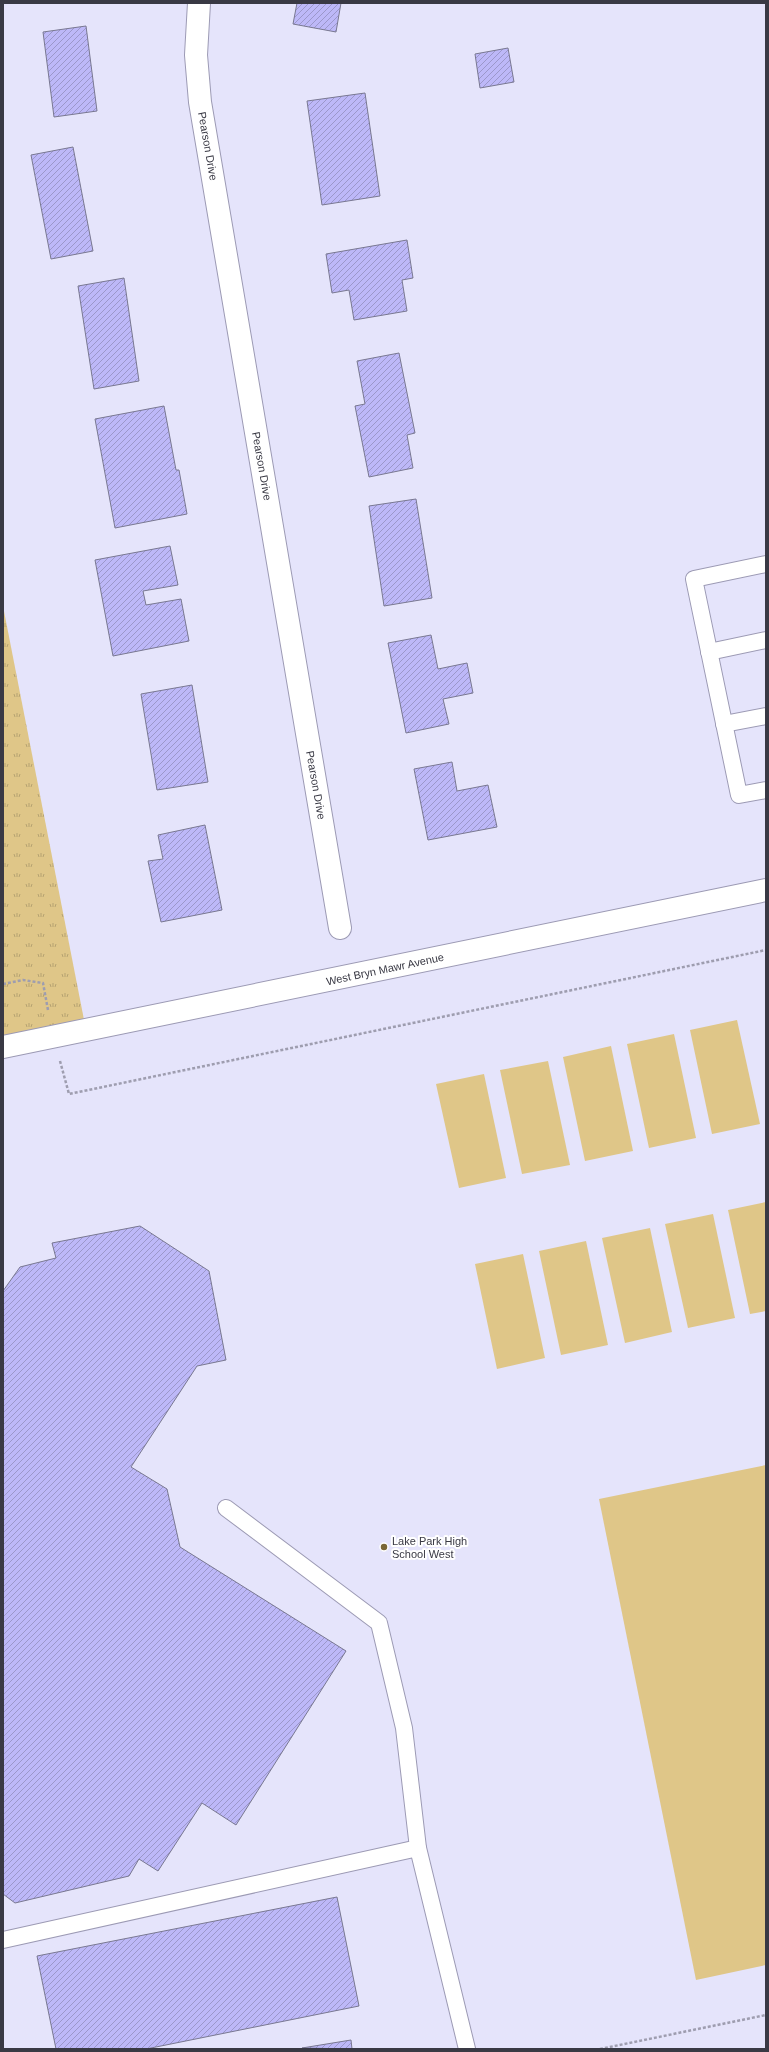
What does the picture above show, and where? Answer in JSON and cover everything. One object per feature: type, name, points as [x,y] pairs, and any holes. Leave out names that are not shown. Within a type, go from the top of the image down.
[{"type":"street","name":"Pearson Drive","points":[[199,3],[196,55],[200,102],[340,928]]},
{"type":"street","name":"West Bryn Mawr Avenue","points":[[3,1047],[766,890]]},
{"type":"lane","points":[[766,564],[694,579],[739,795],[766,790]]},
{"type":"lane","points":[[709,652],[766,640]]},
{"type":"lane","points":[[724,724],[766,716]]},
{"type":"lane","points":[[226,1508],[379,1623],[404,1728],[418,1848],[467,2049]]},
{"type":"lane","points":[[3,1940],[418,1848]]},
{"type":"path","points":[[69,1094],[766,950]]},
{"type":"path","points":[[3,984],[23,980],[43,983]]},
{"type":"path","points":[[600,2049],[766,2015]]},
{"type":"green space","points":[[3,606],[86,1030],[3,1047]]},
{"type":"green space","points":[[737,1020],[760,1124],[712,1134],[690,1030]]},
{"type":"green space","points":[[674,1034],[696,1138],[649,1148],[627,1044]]},
{"type":"green space","points":[[611,1046],[633,1151],[585,1161],[563,1057]]},
{"type":"green space","points":[[548,1061],[570,1165],[522,1174],[500,1070]]},
{"type":"green space","points":[[484,1074],[506,1178],[459,1188],[436,1084]]},
{"type":"green space","points":[[766,1202],[766,1311],[750,1314],[728,1210]]},
{"type":"green space","points":[[713,1214],[735,1318],[688,1328],[665,1224]]},
{"type":"green space","points":[[650,1228],[672,1332],[625,1343],[602,1238]]},
{"type":"green space","points":[[586,1241],[608,1345],[561,1355],[539,1251]]},
{"type":"green space","points":[[523,1254],[545,1358],[497,1369],[475,1264]]},
{"type":"green space","points":[[766,1465],[766,1965],[696,1980],[599,1499]]},
{"type":"building","points":[[297,3],[341,3],[336,32],[293,24]]},
{"type":"building","points":[[86,26],[97,111],[54,117],[43,32]]},
{"type":"building","points":[[508,48],[514,82],[480,88],[475,54]]},
{"type":"building","points":[[365,93],[380,196],[322,205],[307,101]]},
{"type":"building","points":[[73,147],[93,251],[51,259],[31,155]]},
{"type":"building","points":[[407,240],[413,278],[402,280],[407,311],[354,320],[349,290],[332,293],[326,254]]},
{"type":"building","points":[[124,278],[139,381],[94,389],[78,286]]},
{"type":"building","points":[[399,353],[415,433],[407,435],[413,468],[369,477],[355,406],[365,404],[357,361]]},
{"type":"building","points":[[164,406],[176,470],[179,470],[187,514],[115,528],[95,419]]},
{"type":"building","points":[[416,499],[432,598],[384,606],[369,506]]},
{"type":"building","points":[[170,546],[178,585],[143,591],[146,605],[181,599],[189,641],[113,656],[95,560]]},
{"type":"building","points":[[431,635],[438,669],[467,663],[473,693],[443,699],[449,724],[406,733],[388,643]]},
{"type":"building","points":[[192,685],[208,782],[157,790],[141,694]]},
{"type":"building","points":[[452,762],[457,791],[488,785],[497,827],[428,840],[414,769]]},
{"type":"building","points":[[205,825],[222,910],[161,922],[148,861],[163,859],[158,835]]},
{"type":"building","points":[[140,1226],[209,1271],[226,1360],[197,1366],[131,1467],[167,1489],[180,1547],[346,1651],[236,1825],[202,1803],[158,1871],[139,1859],[129,1876],[15,1903],[3,1894],[3,1291],[20,1267],[56,1258],[52,1243]]},
{"type":"building","points":[[337,1897],[359,2006],[146,2049],[56,2049],[37,1956]]},
{"type":"building","points":[[351,2040],[352,2049],[302,2048]]},
{"type":"place","name":"Lake Park High School West","points":[[384,1547]]}]
